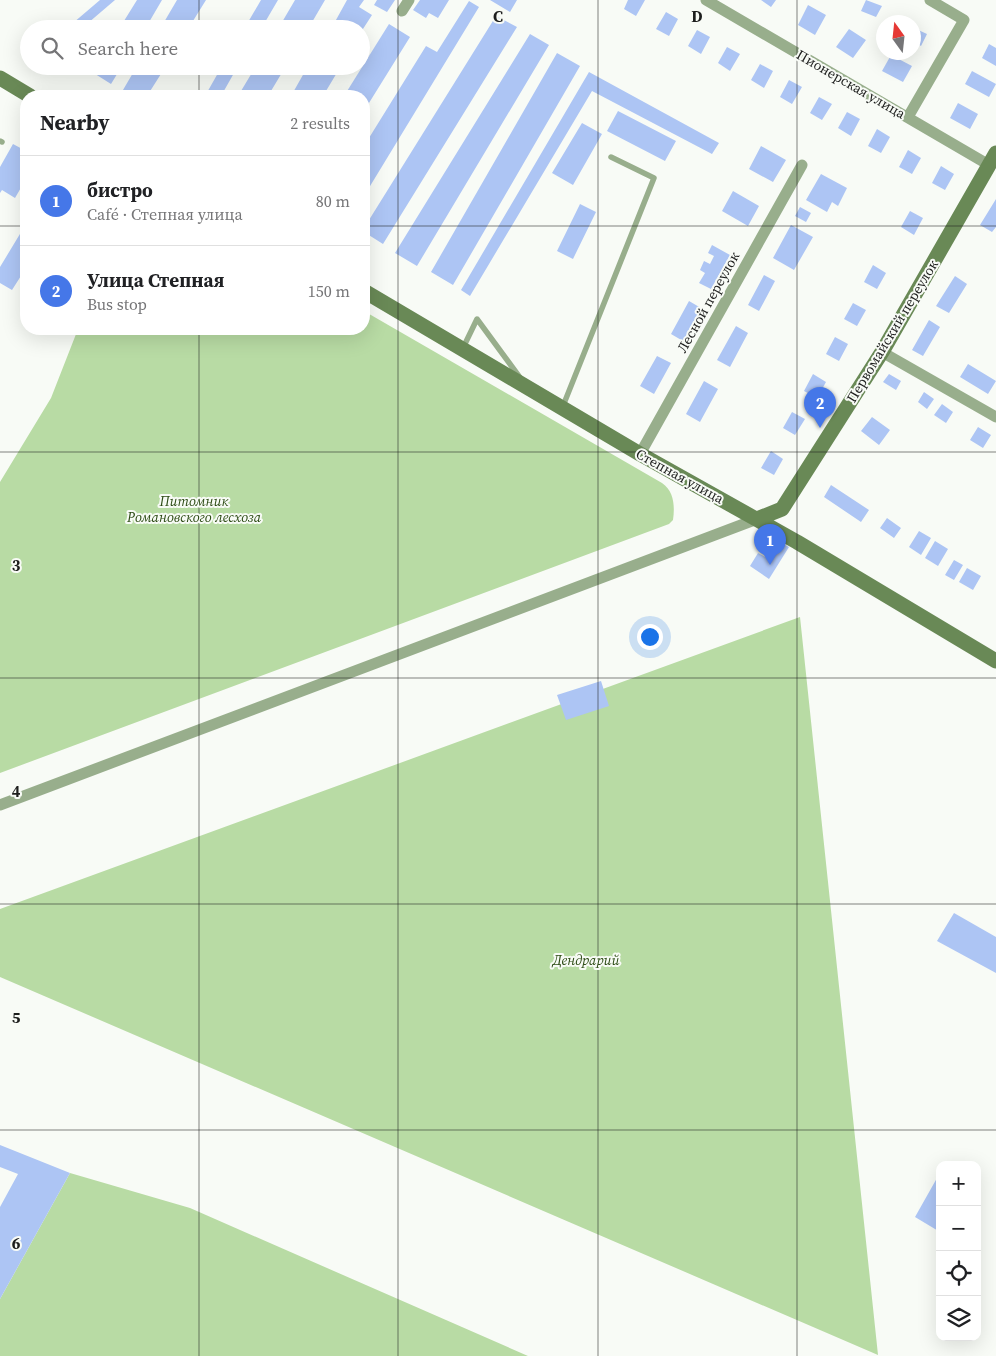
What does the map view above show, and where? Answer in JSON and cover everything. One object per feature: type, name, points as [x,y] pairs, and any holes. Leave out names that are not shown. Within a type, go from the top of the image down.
[{"type":"main road","points":[[0,78],[20,90]]},
{"type":"main road","name":"Первомайский переулок","points":[[757,519],[782,509],[882,352],[994,163]]},
{"type":"main road","name":"Степная улица","points":[[370,295],[640,454],[757,519],[996,661]]},
{"type":"street","points":[[402,11],[409,0]]},
{"type":"street","name":"Пионерская улица","points":[[706,0],[908,117],[994,163]]},
{"type":"street","points":[[908,117],[964,20],[930,0]]},
{"type":"street","name":"Лесной переулок","points":[[640,454],[802,165]]},
{"type":"street","points":[[882,352],[996,417]]},
{"type":"street","points":[[0,805],[757,519]]},
{"type":"lane","points":[[562,408],[654,178],[611,157]]},
{"type":"lane","points":[[463,349],[477,319],[528,388]]},
{"type":"green space","name":"Питомник Романовского лесхоза","points":[[370,314],[662,483],[669,490],[673,499],[673,520],[669,524],[0,773],[0,482],[51,398],[76,335],[370,335]]},
{"type":"green space","name":"Дендрарий","points":[[800,617],[878,1355],[0,977],[0,909]]},
{"type":"green space","points":[[70,1173],[190,1208],[528,1356],[0,1356],[0,1299]]},
{"type":"building","points":[[100,0],[115,0],[92,20],[77,20]]},
{"type":"building","points":[[137,0],[162,0],[150,20],[125,20]]},
{"type":"building","points":[[177,0],[206,0],[194,20],[165,20]]},
{"type":"building","points":[[261,0],[278,0],[266,20],[249,20]]},
{"type":"building","points":[[295,0],[325,0],[313,20],[283,20]]},
{"type":"building","points":[[347,0],[364,0],[359,7],[372,15],[369,20],[336,20]]},
{"type":"building","points":[[377,0],[395,0],[387,12],[374,5]]},
{"type":"building","points":[[420,0],[449,0],[438,18],[429,13],[426,18],[413,10]]},
{"type":"building","points":[[490,0],[517,0],[510,12]]},
{"type":"building","points":[[628,0],[645,0],[636,16],[624,9]]},
{"type":"building","points":[[761,0],[776,0],[771,7]]},
{"type":"building","points":[[866,0],[882,6],[876,17],[861,11]]},
{"type":"building","points":[[469,1],[479,7],[370,186],[370,136],[426,46],[437,52]]},
{"type":"building","points":[[808,5],[826,15],[815,35],[798,25]]},
{"type":"building","points":[[666,12],[678,19],[669,36],[656,29]]},
{"type":"building","points":[[496,16],[517,27],[383,244],[370,236],[370,218]]},
{"type":"building","points":[[389,24],[410,37],[370,101],[370,90],[348,90],[357,75],[370,75],[370,54]]},
{"type":"building","points":[[849,29],[866,40],[853,58],[836,47]]},
{"type":"building","points":[[697,30],[710,37],[701,54],[688,46]]},
{"type":"building","points":[[921,31],[927,34],[921,46]]},
{"type":"building","points":[[530,34],[549,45],[417,266],[395,253]]},
{"type":"building","points":[[989,44],[996,48],[996,66],[982,58]]},
{"type":"building","points":[[727,47],[740,54],[730,71],[718,63]]},
{"type":"building","points":[[557,53],[580,66],[453,285],[431,272]]},
{"type":"building","points":[[888,60],[901,60],[912,66],[903,82],[882,71]]},
{"type":"building","points":[[760,64],[773,71],[764,88],[751,80]]},
{"type":"building","points":[[972,71],[996,84],[989,97],[965,84]]},
{"type":"building","points":[[589,72],[719,143],[712,154],[592,91],[470,296],[461,290]]},
{"type":"building","points":[[97,75],[116,75],[111,84]]},
{"type":"building","points":[[132,75],[160,75],[151,90],[123,90]]},
{"type":"building","points":[[217,75],[233,75],[224,90],[208,90]]},
{"type":"building","points":[[251,75],[281,75],[272,90],[242,90]]},
{"type":"building","points":[[303,75],[336,75],[327,90],[294,90]]},
{"type":"building","points":[[789,80],[802,87],[792,104],[780,97]]},
{"type":"building","points":[[819,97],[832,104],[822,120],[810,113]]},
{"type":"building","points":[[958,103],[978,114],[970,129],[950,118]]},
{"type":"building","points":[[618,111],[676,141],[665,161],[607,131]]},
{"type":"building","points":[[847,112],[860,119],[851,136],[838,128]]},
{"type":"building","points":[[582,123],[602,134],[573,185],[552,173]]},
{"type":"building","points":[[877,129],[890,137],[881,153],[868,146]]},
{"type":"building","points":[[13,144],[20,148],[20,189],[15,198],[2,190],[0,193],[0,167]]},
{"type":"building","points":[[761,146],[786,160],[773,182],[749,169]]},
{"type":"building","points":[[908,150],[921,158],[912,174],[899,167]]},
{"type":"building","points":[[941,166],[954,174],[945,190],[932,183]]},
{"type":"building","points":[[821,174],[847,188],[838,206],[832,202],[827,212],[806,200]]},
{"type":"building","points":[[733,191],[759,206],[748,226],[722,211]]},
{"type":"building","points":[[996,199],[996,227],[992,232],[980,225]]},
{"type":"building","points":[[580,204],[596,212],[573,259],[557,251]]},
{"type":"building","points":[[800,207],[811,213],[806,222],[795,216]]},
{"type":"building","points":[[910,211],[923,218],[914,235],[901,227]]},
{"type":"building","points":[[791,225],[813,237],[794,270],[773,258]]},
{"type":"building","points":[[20,234],[20,277],[12,290],[0,283],[0,267]]},
{"type":"building","points":[[712,245],[730,255],[711,289],[699,283],[705,273],[700,270],[704,261],[710,264],[714,256],[708,253]]},
{"type":"building","points":[[873,265],[886,273],[877,289],[864,282]]},
{"type":"building","points":[[764,275],[775,281],[759,311],[748,305]]},
{"type":"building","points":[[955,276],[967,284],[949,313],[936,306]]},
{"type":"building","points":[[689,301],[701,308],[683,341],[671,334]]},
{"type":"building","points":[[853,303],[866,310],[857,326],[844,319]]},
{"type":"building","points":[[929,320],[940,327],[923,356],[912,350]]},
{"type":"building","points":[[736,326],[748,333],[730,367],[717,360]]},
{"type":"building","points":[[835,337],[848,344],[839,361],[826,354]]},
{"type":"building","points":[[657,356],[671,363],[654,394],[640,386]]},
{"type":"building","points":[[968,364],[996,381],[988,394],[960,377]]},
{"type":"building","points":[[813,374],[826,382],[817,398],[804,391]]},
{"type":"building","points":[[889,374],[901,381],[896,390],[883,382]]},
{"type":"building","points":[[704,381],[718,389],[700,422],[686,414]]},
{"type":"building","points":[[924,392],[934,399],[927,409],[918,402]]},
{"type":"building","points":[[942,404],[953,412],[946,423],[934,415]]},
{"type":"building","points":[[792,412],[805,419],[795,435],[783,428]]},
{"type":"building","points":[[872,417],[890,430],[879,445],[861,431]]},
{"type":"building","points":[[978,427],[991,435],[983,448],[970,440]]},
{"type":"building","points":[[771,451],[783,459],[774,475],[761,468]]},
{"type":"building","points":[[831,485],[869,510],[861,522],[824,497]]},
{"type":"building","points":[[887,518],[901,528],[894,538],[880,528]]},
{"type":"building","points":[[919,531],[931,538],[921,555],[909,547]]},
{"type":"building","points":[[778,541],[789,547],[769,579],[750,566],[758,553],[767,558]]},
{"type":"building","points":[[935,541],[948,549],[938,566],[925,558]]},
{"type":"building","points":[[954,560],[963,565],[954,580],[945,575]]},
{"type":"building","points":[[967,568],[981,576],[973,590],[959,582]]},
{"type":"building","points":[[601,681],[609,706],[566,720],[557,695]]},
{"type":"building","points":[[954,913],[996,937],[996,973],[937,941]]},
{"type":"building","points":[[0,1145],[70,1173],[0,1299],[0,1207],[18,1174],[0,1167]]},
{"type":"building","points":[[936,1180],[936,1230],[915,1217]]},
{"type":"place","name":"Улица Степная","points":[[820,428]]},
{"type":"place","name":"бистро","points":[[770,565]]}]
